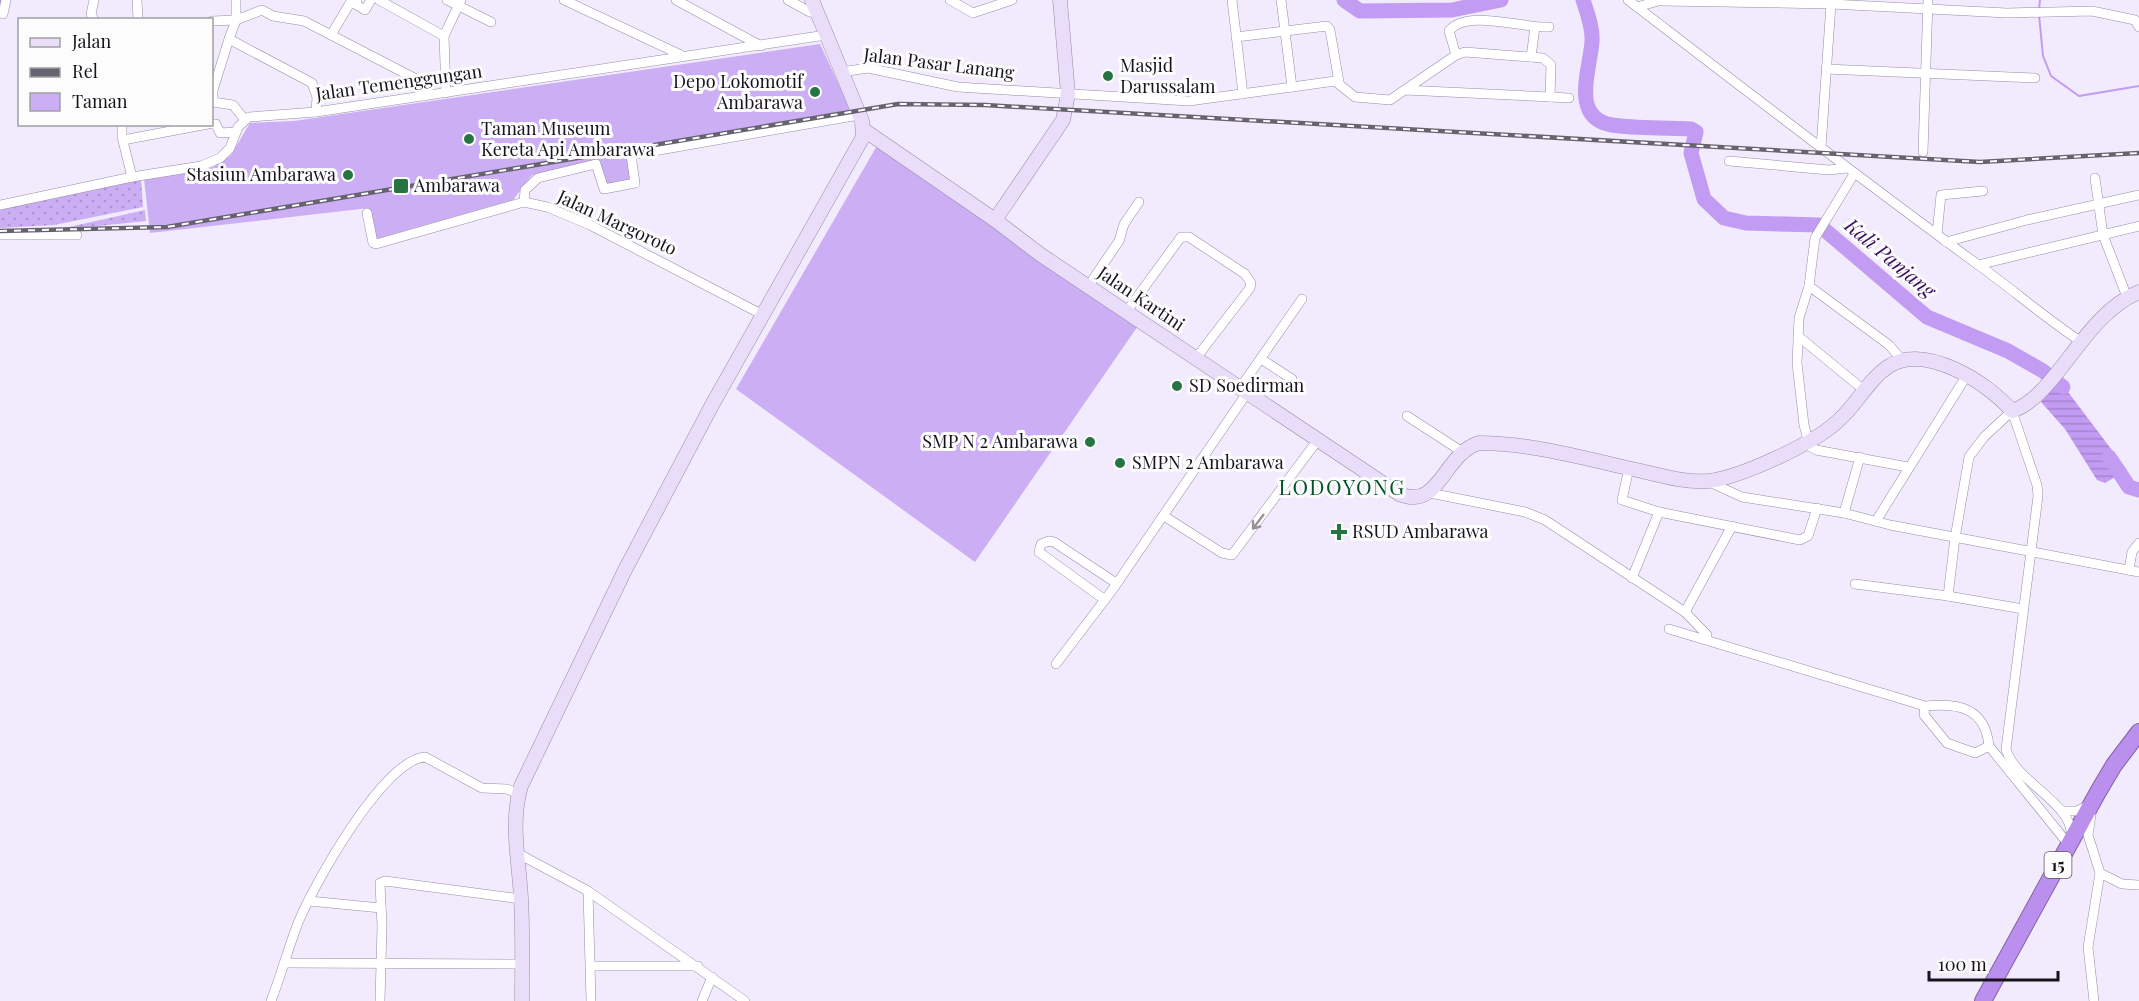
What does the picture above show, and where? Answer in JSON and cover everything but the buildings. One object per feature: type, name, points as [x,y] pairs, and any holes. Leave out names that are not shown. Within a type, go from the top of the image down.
[{"type":"highway","name":"15","points":[[1983,1001],[2114,765],[2139,732]]},
{"type":"street","points":[[3,14],[6,0]]},
{"type":"street","points":[[93,18],[91,14],[94,0]]},
{"type":"street","points":[[137,0],[138,18]]},
{"type":"street","points":[[0,205],[132,177],[201,166],[220,158],[230,148],[236,132],[245,120],[234,105],[213,102],[220,61],[236,20],[236,0]]},
{"type":"street","points":[[331,35],[350,3],[356,2],[365,10],[371,0]]},
{"type":"street","points":[[378,0],[444,36]]},
{"type":"street","points":[[447,0],[460,3],[491,22]]},
{"type":"street","points":[[564,0],[682,56]]},
{"type":"street","points":[[676,0],[761,46]]},
{"type":"street","points":[[788,0],[810,12],[814,6]]},
{"type":"street","points":[[950,0],[973,13],[1012,0]]},
{"type":"street","points":[[995,220],[1060,125],[1066,110],[1068,94],[1060,0]]},
{"type":"street","points":[[1232,0],[1244,94]]},
{"type":"street","points":[[1281,0],[1292,87]]},
{"type":"street","points":[[1629,0],[1744,92],[2079,341]]},
{"type":"street","points":[[1637,7],[1662,0],[1928,4],[2031,12],[2100,12],[2138,21]]},
{"type":"street","points":[[446,93],[444,36],[460,3]]},
{"type":"street","points":[[1821,147],[1831,4]]},
{"type":"street","points":[[1923,152],[1928,4]]},
{"type":"street","points":[[522,1001],[521,899],[515,818],[519,794],[625,570],[712,405],[765,316],[860,146],[864,130],[858,110],[814,6]]},
{"type":"street","points":[[213,21],[236,20],[265,10],[273,16],[304,21],[422,82],[424,96]]},
{"type":"street","points":[[1456,55],[1449,31],[1451,27],[1471,21],[1492,20],[1549,27]]},
{"type":"street","points":[[1236,37],[1322,25],[1329,28],[1339,82],[1355,97],[1381,101],[1390,100],[1456,55],[1477,52],[1543,58],[1551,65],[1550,97]]},
{"type":"street","points":[[1531,57],[1535,27]]},
{"type":"street","name":"Jalan Temenggungan","points":[[245,120],[446,93],[826,35]]},
{"type":"street","points":[[229,39],[312,83],[317,97],[316,112]]},
{"type":"street","name":"Jalan Pasar Lanang","points":[[841,72],[868,68],[958,87],[1189,101],[1331,81],[1339,82]]},
{"type":"street","points":[[1826,69],[2035,78]]},
{"type":"street","points":[[1405,90],[1569,98]]},
{"type":"street","points":[[367,213],[373,243],[376,244],[525,202],[524,193],[529,185],[534,180],[549,175],[596,164],[604,189],[635,183],[631,155],[858,110]]},
{"type":"street","points":[[213,124],[216,124],[220,133],[236,132]]},
{"type":"street","points":[[122,126],[123,140],[132,177]]},
{"type":"street","points":[[123,140],[199,126]]},
{"type":"street","name":"Jalan Kartini","points":[[864,130],[995,220],[1041,255],[1399,494],[1413,498],[1430,493]]},
{"type":"street","points":[[1729,161],[1850,171]]},
{"type":"street","points":[[1850,171],[1815,238],[1809,286],[1799,318],[1800,401],[1806,441],[1816,450],[1908,467]]},
{"type":"street","points":[[1948,596],[1969,457],[1984,437],[2012,411],[2028,404],[2079,341],[2112,307],[2133,294],[2103,235],[2096,178]]},
{"type":"street","points":[[1937,234],[1941,195],[1983,191]]},
{"type":"street","points":[[1946,242],[2027,220],[2139,195]]},
{"type":"street","name":"Jalan Margoroto","points":[[525,202],[547,207],[590,225],[765,316]]},
{"type":"street","points":[[1089,285],[1119,241],[1124,224],[1139,202]]},
{"type":"street","points":[[1978,265],[2139,226]]},
{"type":"street","points":[[0,236],[77,235]]},
{"type":"street","points":[[1127,311],[1181,237],[1189,237],[1216,254],[1245,274],[1251,283],[1196,358]]},
{"type":"street","points":[[1809,286],[1889,345],[1902,360]]},
{"type":"street","points":[[1056,664],[1105,600],[1164,516],[1244,391],[1261,359],[1302,299]]},
{"type":"street","points":[[1798,336],[1865,391]]},
{"type":"street","points":[[1261,359],[1292,379]]},
{"type":"street","points":[[1707,635],[1685,612],[1545,520],[1524,512],[1430,493],[1461,451],[1479,442],[1496,443],[1686,480],[1707,481],[1749,470],[1839,421],[1887,367],[1902,360],[1932,361],[1983,383],[2012,411],[2037,485],[2032,550],[2006,748],[2017,768],[2063,811],[2070,825],[2069,845]]},
{"type":"street","points":[[1876,521],[1967,375]]},
{"type":"street","points":[[1407,416],[1461,451]]},
{"type":"street","points":[[1164,516],[1222,553],[1232,555],[1317,441]]},
{"type":"street","points":[[1844,513],[1860,457]]},
{"type":"street","points":[[1629,468],[1622,500],[1659,512],[1804,539],[1808,536],[1817,508]]},
{"type":"street","points":[[1707,481],[1742,496],[1844,513],[1955,538],[2032,550],[2134,571],[2132,552],[2139,543]]},
{"type":"street","points":[[1632,578],[1659,512]]},
{"type":"street","points":[[1685,612],[1732,526]]},
{"type":"street","points":[[1105,600],[1039,552],[1041,544],[1054,542],[1116,583]]},
{"type":"street","points":[[1855,584],[2024,609]]},
{"type":"street","points":[[1669,629],[1925,706],[1954,704],[1977,715],[1988,735],[1989,746],[2069,845]]},
{"type":"street","points":[[1925,706],[1924,715],[1947,743],[1975,753],[1989,746]]},
{"type":"street","points":[[271,1001],[309,901],[323,871],[378,791],[411,760],[425,757],[482,788],[507,789],[519,794]]},
{"type":"street","points":[[2063,811],[2077,811],[2095,798]]},
{"type":"street","points":[[2094,1001],[2088,947],[2100,873],[2088,835],[2095,798]]},
{"type":"street","points":[[2069,845],[2079,841],[2092,847]]},
{"type":"street","points":[[517,853],[588,891],[745,1001]]},
{"type":"street","points":[[2100,873],[2122,884],[2139,885]]},
{"type":"street","points":[[380,1001],[381,908],[379,885],[385,881],[521,899]]},
{"type":"street","points":[[588,891],[591,1001]]},
{"type":"street","points":[[309,901],[381,908]]},
{"type":"street","points":[[285,963],[522,964]]},
{"type":"street","points":[[591,966],[698,966]]},
{"type":"street","points":[[702,1001],[712,977]]},
{"type":"green space","name":"Taman Museum Kereta Api Ambarawa","points":[[820,44],[852,113],[628,152],[633,182],[603,187],[596,160],[532,175],[513,200],[376,239],[369,208],[150,233],[144,179],[213,167],[231,155],[250,123],[294,121]]},
{"type":"green space","points":[[878,144],[1140,323],[975,562],[736,389]]},
{"type":"green space","points":[[141,178],[143,207],[54,225],[0,228],[0,207]]},
{"type":"green space","points":[[145,210],[146,221],[69,229],[69,227]]},
{"type":"shaded area","points":[[2059,380],[2127,470],[2105,483],[2097,480],[2065,429],[2041,402]]},
{"type":"waterway","points":[[0,4],[1,0]]},
{"type":"waterway","name":"Kali Panjang","points":[[1344,0],[1360,11],[1452,10],[1501,0]]},
{"type":"waterway","name":"Kali Panjang","points":[[1583,0],[1592,36],[1586,90],[1587,102],[1591,113],[1599,120],[1622,126],[1691,129],[1696,132],[1691,153],[1704,199],[1724,218],[1746,223],[1819,225],[1927,317],[2008,351],[2043,371],[2063,387]]},
{"type":"waterway","points":[[2039,9],[2040,0]]},
{"type":"waterway","points":[[2039,15],[2043,56],[2051,76],[2079,96],[2139,86]]},
{"type":"waterway","name":"Kali Panjang","points":[[2109,457],[2129,487],[2139,490]]},
{"type":"railway","points":[[0,231],[167,227],[898,104],[985,105],[1980,162],[2139,153]]},
{"type":"place","name":"Masjid Darussalam","points":[[1108,76]]},
{"type":"place","name":"Depo Lokomotif Ambarawa","points":[[815,92]]},
{"type":"place","name":"Taman Museum Kereta Api Ambarawa","points":[[469,139]]},
{"type":"place","name":"Stasiun Ambarawa","points":[[348,175]]},
{"type":"place","name":"Ambarawa","points":[[401,186]]},
{"type":"place","name":"SD Soedirman","points":[[1177,386]]},
{"type":"place","name":"SMP N 2 Ambarawa","points":[[1090,442]]},
{"type":"place","name":"SMPN 2 Ambarawa","points":[[1120,463]]},
{"type":"place","name":"RSUD Ambarawa","points":[[1339,532]]},
{"type":"district","name":"LODOYONG","points":[[1342,488]]}]
